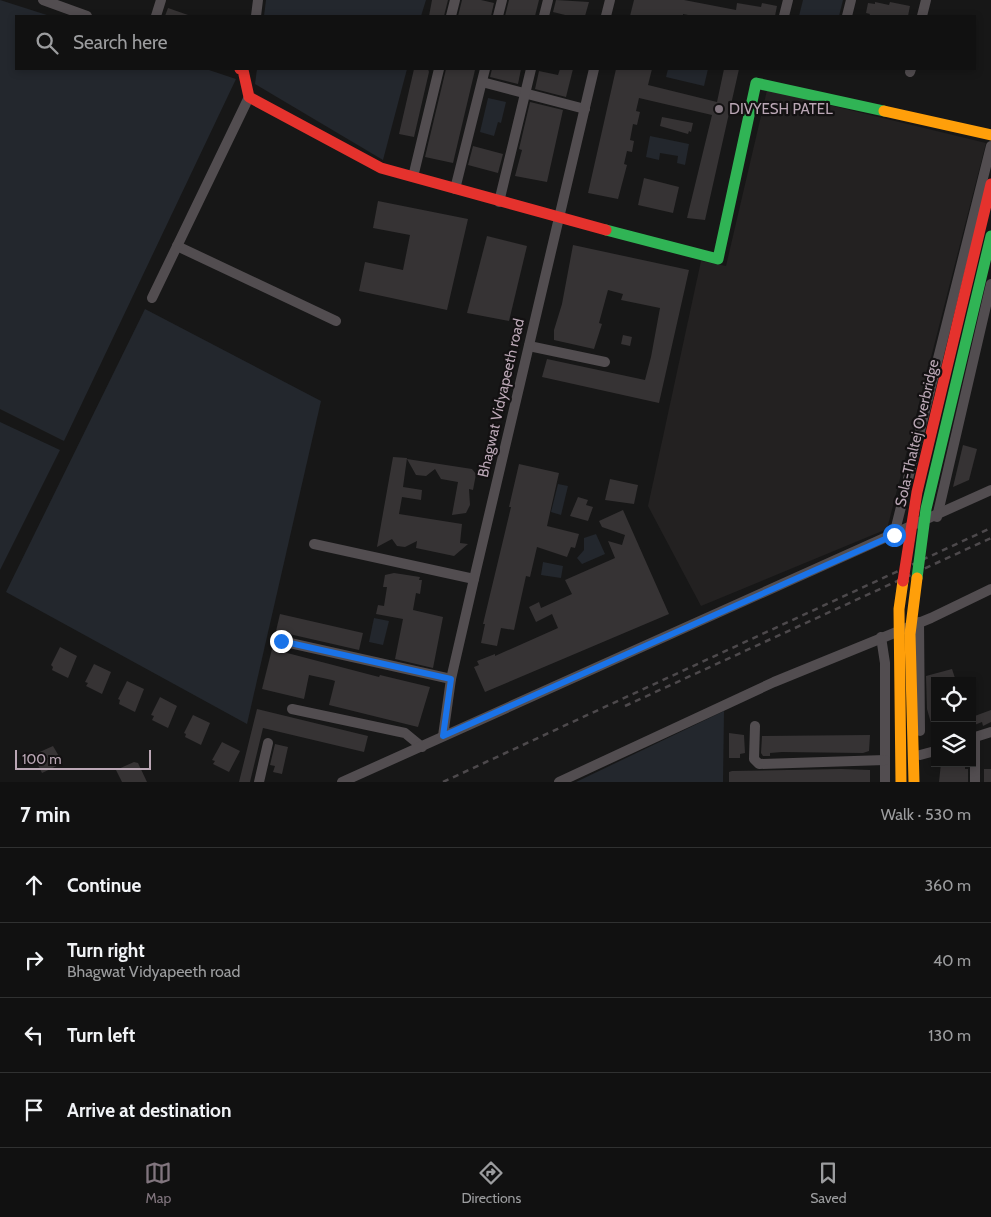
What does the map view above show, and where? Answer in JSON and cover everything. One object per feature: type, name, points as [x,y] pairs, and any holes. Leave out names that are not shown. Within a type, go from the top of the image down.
[{"type":"street","points":[[45,0],[84,15]]},
{"type":"street","points":[[156,15],[161,0]]},
{"type":"street","points":[[256,15],[258,0]]},
{"type":"street","points":[[451,15],[455,0]]},
{"type":"street","points":[[498,15],[502,0]]},
{"type":"street","points":[[544,15],[548,0]]},
{"type":"street","points":[[606,15],[610,0]]},
{"type":"street","points":[[784,15],[788,0]]},
{"type":"street","points":[[848,15],[851,0]]},
{"type":"street","points":[[922,15],[926,0]]},
{"type":"street","points":[[152,298],[249,97],[242,70]]},
{"type":"street","points":[[413,177],[439,70]]},
{"type":"street","points":[[456,189],[485,70]]},
{"type":"street","points":[[499,202],[531,70]]},
{"type":"street","name":"Bhagwat Vidyapeeth road","points":[[443,736],[451,679],[594,70]]},
{"type":"street","points":[[482,82],[585,109]]},
{"type":"street","points":[[249,97],[381,168],[499,202],[718,259],[756,83],[991,135]]},
{"type":"street","points":[[894,535],[991,146]]},
{"type":"street","name":"Sola-Thaltej Overbridge","points":[[901,782],[899,608],[904,574],[917,492],[991,184]]},
{"type":"street","name":"Sola-Thaltej Overbridge","points":[[914,782],[910,634],[926,509],[991,236]]},
{"type":"street","points":[[177,246],[336,321]]},
{"type":"street","points":[[937,517],[991,284]]},
{"type":"street","points":[[528,346],[604,362]]},
{"type":"street","points":[[342,782],[937,517],[991,490]]},
{"type":"street","points":[[314,544],[474,579]]},
{"type":"street","points":[[560,782],[774,682],[919,622],[991,589]]},
{"type":"street","points":[[919,622],[920,782]]},
{"type":"street","points":[[881,637],[885,663],[885,782]]},
{"type":"street","points":[[281,641],[451,679]]},
{"type":"street","points":[[292,709],[405,733],[422,747]]},
{"type":"street","points":[[754,726],[754,759],[759,764],[885,760]]},
{"type":"street","points":[[976,737],[991,732]]},
{"type":"street","points":[[259,782],[268,743]]},
{"type":"street","points":[[920,756],[931,752]]},
{"type":"street","points":[[975,767],[975,782]]},
{"type":"shaded area","points":[[0,0],[47,15],[15,15],[15,70],[209,70],[236,79],[64,441],[0,409]]},
{"type":"shaded area","points":[[266,0],[426,0],[421,15],[264,15]]},
{"type":"shaded area","points":[[803,0],[843,0],[839,15],[799,15]]},
{"type":"shaded area","points":[[257,70],[407,70],[383,160],[255,84]]},
{"type":"shaded area","points":[[668,70],[708,70],[704,86],[666,77]]},
{"type":"shaded area","points":[[767,90],[986,143],[887,529],[701,606],[648,506],[701,261],[726,266]]},
{"type":"shaded area","points":[[488,98],[506,102],[501,123],[498,122],[494,136],[480,132]]},
{"type":"shaded area","points":[[650,136],[689,144],[685,165],[677,163],[678,156],[660,153],[659,160],[646,157]]},
{"type":"shaded area","points":[[145,309],[321,401],[247,724],[6,592]]},
{"type":"shaded area","points":[[0,422],[60,450],[0,570]]},
{"type":"shaded area","points":[[558,484],[568,486],[561,515],[551,512]]},
{"type":"shaded area","points":[[596,534],[605,554],[582,564],[577,558],[584,550],[584,538]]},
{"type":"shaded area","points":[[543,562],[563,566],[561,578],[541,575]]},
{"type":"shaded area","points":[[374,618],[389,621],[383,645],[369,642]]},
{"type":"shaded area","points":[[724,711],[723,782],[576,782]]},
{"type":"building","points":[[432,0],[448,0],[444,15],[429,15]]},
{"type":"building","points":[[462,0],[481,0],[494,3],[491,15],[458,15]]},
{"type":"building","points":[[509,0],[539,0],[535,15],[505,15]]},
{"type":"building","points":[[556,0],[589,2],[585,15],[565,15],[553,12]]},
{"type":"building","points":[[634,0],[684,0],[736,10],[737,3],[761,7],[762,3],[777,6],[775,15],[630,15]]},
{"type":"building","points":[[875,2],[889,5],[890,2],[910,6],[908,15],[870,15],[866,13],[868,3],[875,4]]},
{"type":"building","points":[[168,8],[188,15],[165,15]]},
{"type":"building","points":[[414,70],[428,70],[414,137],[399,134]]},
{"type":"building","points":[[446,70],[475,70],[453,163],[425,157]]},
{"type":"building","points":[[492,70],[521,70],[518,84],[490,77]]},
{"type":"building","points":[[560,70],[573,70],[566,97],[535,89],[539,71],[558,75]]},
{"type":"building","points":[[616,70],[652,70],[648,85],[717,102],[724,70],[739,70],[705,220],[687,218],[712,115],[639,98],[636,111],[640,112],[637,125],[633,124],[630,140],[634,141],[632,152],[627,151],[624,164],[627,165],[618,199],[588,193]]},
{"type":"building","points":[[530,102],[563,110],[547,182],[515,176],[522,150],[519,149]]},
{"type":"building","points":[[662,117],[693,123],[691,132],[689,131],[688,134],[660,126]]},
{"type":"building","points":[[473,146],[503,154],[498,173],[468,165]]},
{"type":"building","points":[[644,178],[679,187],[673,213],[638,205]]},
{"type":"building","points":[[378,201],[468,219],[447,310],[359,291],[365,262],[403,270],[410,235],[373,228]]},
{"type":"building","points":[[487,236],[527,246],[509,321],[467,313]]},
{"type":"building","points":[[573,245],[689,270],[659,403],[542,377],[547,359],[645,380],[651,357],[660,308],[621,300],[623,294],[608,290],[599,323],[602,324],[594,349],[554,340],[554,330],[562,304]]},
{"type":"building","points":[[623,335],[632,337],[630,346],[621,344]]},
{"type":"building","points":[[963,445],[977,449],[969,480],[953,487]]},
{"type":"building","points":[[393,457],[407,458],[403,487],[422,490],[421,500],[402,497],[399,514],[462,524],[460,543],[468,544],[454,556],[416,548],[417,541],[405,547],[397,546],[392,539],[377,547]]},
{"type":"building","points":[[407,459],[472,469],[476,474],[473,490],[469,489],[470,505],[466,513],[452,515],[458,482],[441,479],[435,469],[426,476],[416,475]]},
{"type":"building","points":[[519,464],[559,473],[547,526],[579,534],[575,548],[571,547],[567,557],[537,547],[530,577],[526,576],[514,630],[501,628],[497,646],[481,643],[485,624],[483,624],[511,507],[509,507]]},
{"type":"building","points":[[610,479],[638,485],[634,504],[605,500]]},
{"type":"building","points":[[578,497],[588,500],[586,505],[593,507],[588,521],[570,516]]},
{"type":"building","points":[[623,510],[669,614],[485,692],[474,667],[479,665],[477,661],[495,654],[495,656],[558,628],[552,614],[536,622],[529,607],[539,602],[541,608],[572,594],[565,580],[615,558],[608,541],[622,545],[625,535],[602,527],[599,521]]},
{"type":"building","points":[[394,573],[420,577],[419,580],[422,580],[420,594],[416,593],[413,610],[443,617],[433,668],[395,659],[403,619],[376,614],[378,605],[384,606],[387,587],[383,587],[385,575]]},
{"type":"building","points":[[280,614],[363,633],[359,650],[276,631]]},
{"type":"building","points":[[60,647],[77,656],[68,678],[52,670],[53,667],[51,665]]},
{"type":"building","points":[[272,649],[379,677],[380,675],[430,687],[418,727],[329,705],[335,681],[332,680],[309,675],[304,699],[262,689]]},
{"type":"building","points":[[94,664],[111,672],[102,694],[86,686],[88,683],[85,682]]},
{"type":"building","points":[[952,669],[955,677],[931,677],[931,723],[927,709],[926,676]]},
{"type":"building","points":[[127,681],[144,689],[135,712],[119,704],[120,700],[118,699]]},
{"type":"building","points":[[160,697],[177,706],[168,728],[152,720],[154,716],[151,715]]},
{"type":"building","points":[[257,709],[368,736],[364,752],[263,728],[250,782],[239,782]]},
{"type":"building","points":[[991,710],[991,722],[983,726],[982,722],[976,724],[976,716]]},
{"type":"building","points":[[193,715],[210,723],[201,745],[185,737],[186,734],[184,733]]},
{"type":"building","points":[[729,733],[744,735],[745,753],[740,754],[740,758],[729,758]]},
{"type":"building","points":[[870,735],[869,751],[863,753],[782,752],[763,756],[761,753],[762,736]]},
{"type":"building","points":[[222,742],[240,751],[229,772],[213,764],[215,761],[212,760]]},
{"type":"building","points":[[275,744],[288,747],[282,774],[273,772],[275,766],[270,765]]},
{"type":"building","points":[[53,746],[63,763],[42,773],[33,755]]},
{"type":"building","points":[[134,762],[138,763],[147,782],[122,782],[116,770]]},
{"type":"building","points":[[941,767],[965,767],[965,769],[968,769],[968,782],[939,782]]},
{"type":"building","points":[[984,769],[991,769],[991,782],[984,782]]},
{"type":"building","points":[[870,770],[870,782],[729,782],[729,772],[732,771]]},
{"type":"railway","points":[[443,782],[991,528]]},
{"type":"railway","points":[[625,706],[991,538]]},
{"type":"traffic: fast","points":[[606,230],[718,259],[756,83],[884,111]]},
{"type":"traffic: fast","points":[[917,578],[926,509],[991,236]]},
{"type":"traffic: slow","points":[[884,111],[991,135]]},
{"type":"traffic: slow","points":[[914,782],[910,634],[917,578]]},
{"type":"traffic: slow","points":[[901,782],[899,609],[903,581]]},
{"type":"traffic: jam","points":[[243,70],[249,97],[381,168],[606,230]]},
{"type":"traffic: jam","points":[[903,581],[917,492],[991,184]]},
{"type":"place","name":"DIVYESH PATEL","points":[[719,109]]},
{"type":"route","points":[[281,641],[451,679],[443,736],[894,535]]}]
